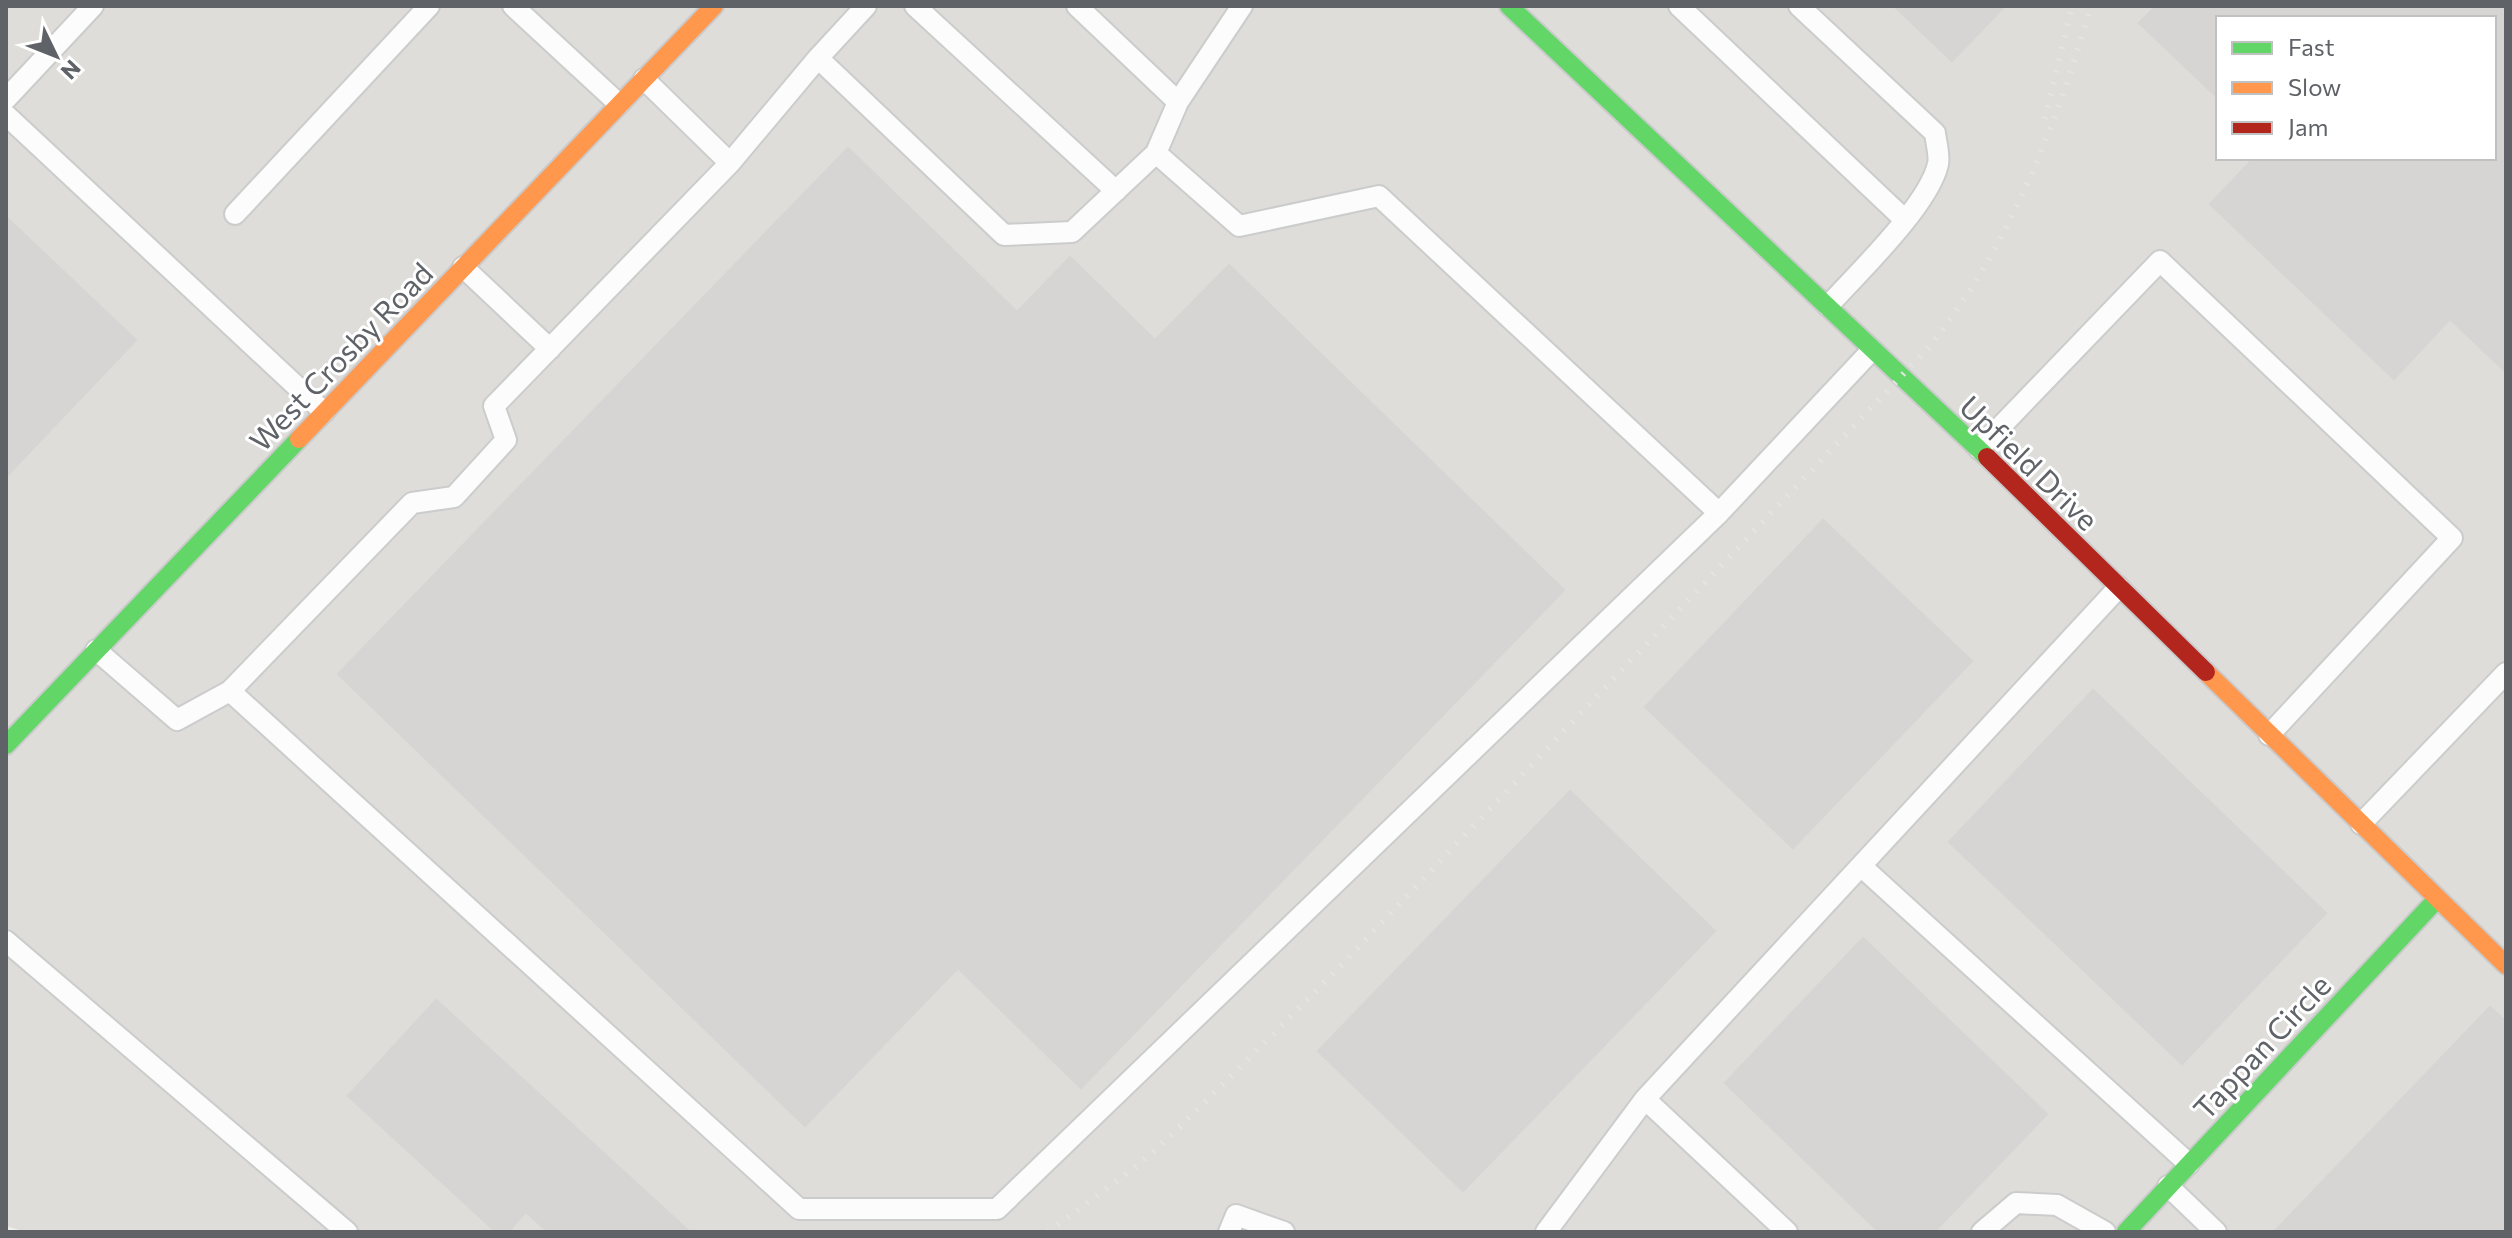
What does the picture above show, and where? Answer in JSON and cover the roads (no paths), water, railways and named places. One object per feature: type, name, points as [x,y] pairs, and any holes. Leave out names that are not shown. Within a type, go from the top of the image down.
[{"type":"street","name":"West Crosby Road","points":[[6,745],[714,6]]},
{"type":"street","name":"Upfield Drive","points":[[1509,6],[1979,449],[2506,965]]},
{"type":"street","name":"Tappan Circle","points":[[2126,1232],[2437,899]]},
{"type":"lane","points":[[6,99],[93,6]]},
{"type":"lane","points":[[235,214],[429,6]]},
{"type":"lane","points":[[513,6],[619,104]]},
{"type":"lane","points":[[96,650],[177,720],[230,691],[412,503],[454,497],[506,440],[494,406],[730,163],[866,6]]},
{"type":"lane","points":[[915,6],[1116,191]]},
{"type":"lane","points":[[1077,6],[1178,102]]},
{"type":"lane","points":[[818,58],[1004,235],[1072,232],[1156,153],[1178,102],[1242,6]]},
{"type":"lane","points":[[1679,6],[1904,219]]},
{"type":"lane","points":[[1799,6],[1935,133],[1938,163],[1922,195],[1892,237],[1828,306]]},
{"type":"lane","points":[[644,79],[730,163]]},
{"type":"lane","points":[[6,115],[324,412]]},
{"type":"lane","points":[[1156,153],[1239,226],[1379,196],[1719,513]]},
{"type":"lane","points":[[1979,449],[2160,261],[2452,538],[2269,735]]},
{"type":"lane","points":[[463,267],[550,349]]},
{"type":"lane","points":[[230,691],[799,1209],[997,1209],[1719,513],[1872,350]]},
{"type":"lane","points":[[1546,1232],[1645,1099],[2119,587]]},
{"type":"lane","points":[[2361,824],[2506,673]]},
{"type":"lane","points":[[1861,866],[2189,1164]]},
{"type":"lane","points":[[6,941],[347,1232]]},
{"type":"lane","points":[[1645,1099],[1787,1232]]},
{"type":"lane","points":[[2168,1186],[2216,1232]]},
{"type":"lane","points":[[1982,1232],[2016,1203],[2057,1205],[2105,1232]]},
{"type":"lane","points":[[1229,1232],[1236,1215],[1284,1232]]},
{"type":"railway","points":[[2045,119],[2072,6]]},
{"type":"railway","points":[[1048,1232],[1137,1166],[1330,977],[1929,347],[1983,268],[2027,184],[2062,97],[2091,6]]}]
